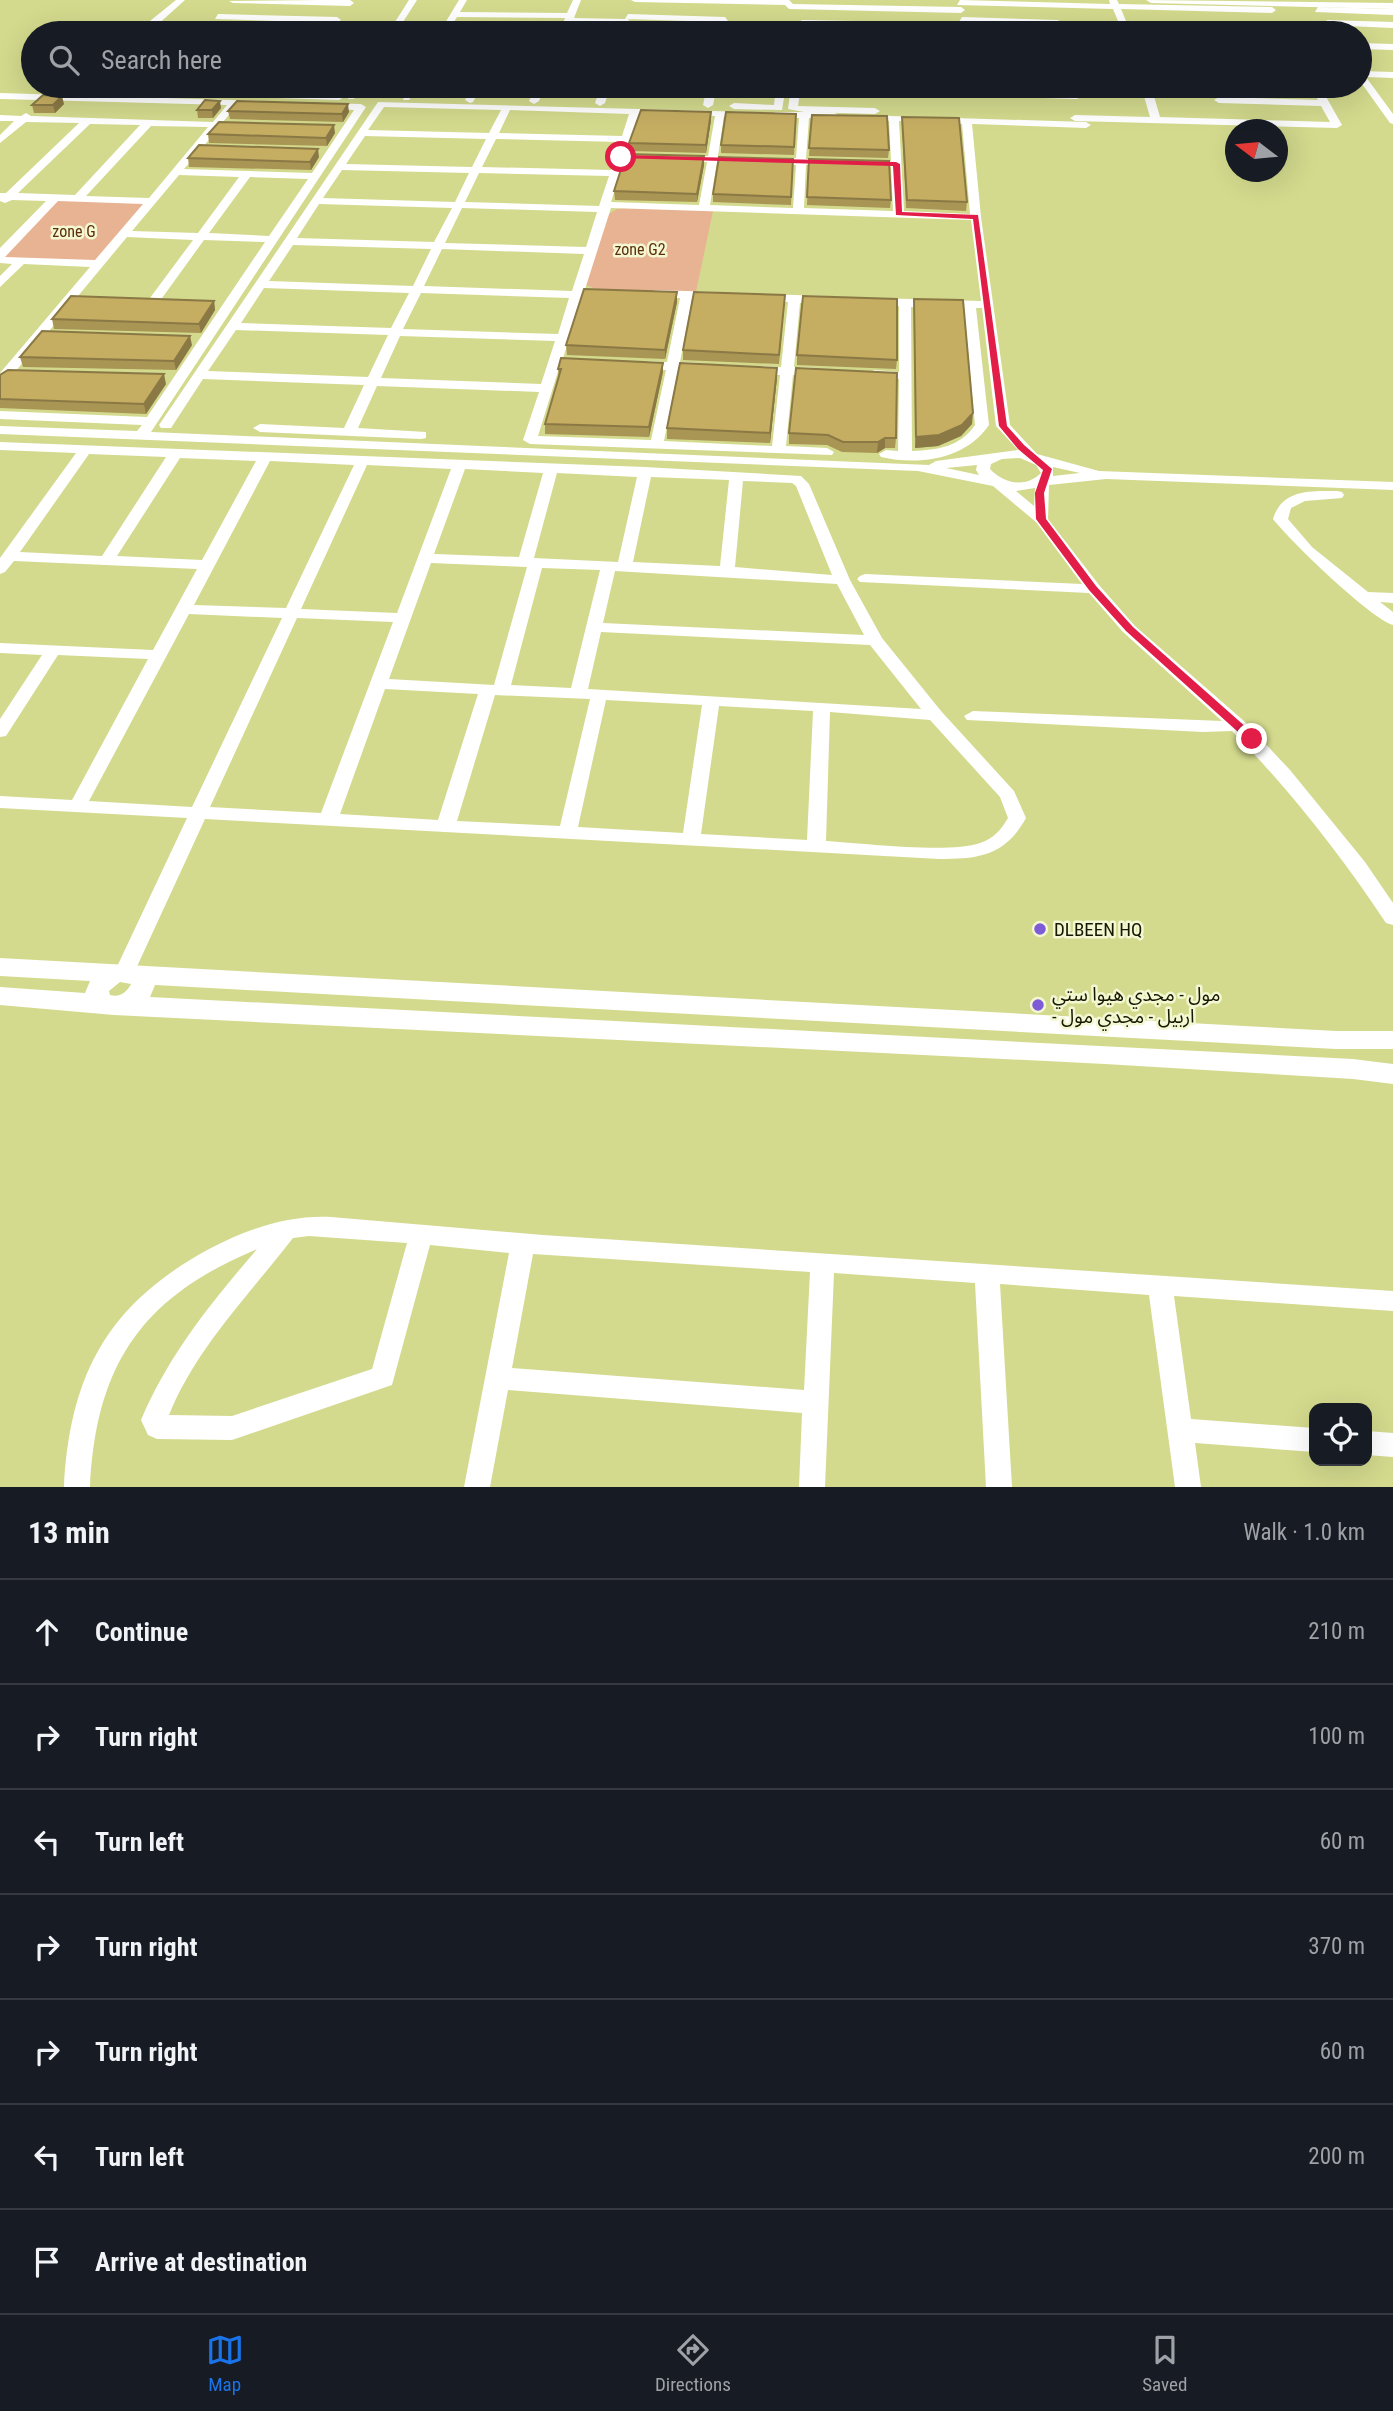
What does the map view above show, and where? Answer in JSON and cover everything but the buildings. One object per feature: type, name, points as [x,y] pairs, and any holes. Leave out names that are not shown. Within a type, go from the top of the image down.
[{"type":"street","points":[[155,21],[181,0]]},
{"type":"street","points":[[215,21],[233,0],[351,1]]},
{"type":"street","points":[[400,21],[413,0]]},
{"type":"street","points":[[451,21],[463,0]]},
{"type":"street","points":[[568,21],[577,0]]},
{"type":"street","points":[[628,19],[634,0],[789,3],[1034,21]]},
{"type":"street","points":[[1151,0],[1268,4]]},
{"type":"street","points":[[1306,0],[1393,4]]},
{"type":"street","points":[[306,21],[337,20],[351,1]]},
{"type":"street","points":[[725,21],[729,2]]},
{"type":"street","points":[[842,21],[961,15],[1053,5],[1114,3],[1179,8],[1360,2]]},
{"type":"street","points":[[788,21],[789,3]]},
{"type":"street","points":[[1114,3],[1122,21]]},
{"type":"street","points":[[1268,4],[1277,21]]},
{"type":"street","points":[[1053,5],[1057,21]]},
{"type":"street","points":[[1179,8],[1185,21]]},
{"type":"street","points":[[1326,21],[1318,10],[1393,12]]},
{"type":"street","points":[[455,14],[511,20],[569,18],[655,21]]},
{"type":"street","points":[[218,18],[260,21]]},
{"type":"street","points":[[1372,24],[1393,25]]},
{"type":"street","points":[[1372,46],[1393,47]]},
{"type":"street","points":[[1372,73],[1393,73]]},
{"type":"street","points":[[1372,89],[1393,121]]},
{"type":"street","points":[[0,96],[21,96]]},
{"type":"street","points":[[0,140],[46,98]]},
{"type":"street","points":[[85,98],[360,107],[275,236],[174,377],[141,436]]},
{"type":"street","points":[[378,98],[779,108],[780,98]]},
{"type":"street","points":[[600,103],[602,98]]},
{"type":"street","points":[[708,106],[710,98]]},
{"type":"street","points":[[794,98],[793,109],[1084,121]]},
{"type":"street","points":[[1077,98],[1084,121]]},
{"type":"street","points":[[1150,98],[1156,120]]},
{"type":"street","points":[[1288,124],[1336,125],[1321,98]]},
{"type":"street","points":[[1228,119],[1219,100],[1324,103]]},
{"type":"street","points":[[1380,100],[1393,101]]},
{"type":"street","points":[[2,376],[47,334],[69,299],[177,172],[203,148],[217,124],[235,102]]},
{"type":"street","points":[[970,305],[982,425],[970,442],[953,449],[905,455],[166,425],[381,104],[967,120],[1225,122]]},
{"type":"street","points":[[349,432],[395,332],[507,107]]},
{"type":"street","points":[[530,440],[616,173],[627,157],[625,139],[635,111]]},
{"type":"street","points":[[704,208],[720,113]]},
{"type":"street","points":[[797,211],[804,116]]},
{"type":"street","points":[[0,118],[243,125]]},
{"type":"street","points":[[894,118],[899,214]]},
{"type":"street","points":[[967,120],[976,217],[1003,426],[988,459],[984,462],[983,470],[1041,519],[1094,589],[1159,657],[1238,725],[1318,815],[1393,918]]},
{"type":"street","points":[[0,205],[5,196],[87,121]]},
{"type":"street","points":[[78,198],[149,122]]},
{"type":"street","points":[[335,128],[348,128]]},
{"type":"street","points":[[361,133],[625,139]]},
{"type":"street","points":[[319,151],[332,152]]},
{"type":"street","points":[[673,158],[750,160]]},
{"type":"street","points":[[763,161],[842,163]]},
{"type":"street","points":[[855,163],[896,164]]},
{"type":"street","points":[[339,167],[616,173]]},
{"type":"street","points":[[177,172],[316,176]]},
{"type":"street","points":[[139,302],[159,302],[203,234],[247,174]]},
{"type":"street","points":[[5,196],[152,201]]},
{"type":"street","points":[[0,258],[55,198]]},
{"type":"street","points":[[316,201],[704,208],[976,217]]},
{"type":"street","points":[[126,231],[275,236]]},
{"type":"street","points":[[289,241],[592,251]]},
{"type":"street","points":[[0,258],[99,264]]},
{"type":"street","points":[[0,283],[21,261]]},
{"type":"street","points":[[260,284],[416,290],[591,292]]},
{"type":"street","points":[[646,294],[727,297]]},
{"type":"street","points":[[657,444],[687,295]]},
{"type":"street","points":[[754,298],[835,300]]},
{"type":"street","points":[[69,299],[83,299]]},
{"type":"street","points":[[779,449],[794,299]]},
{"type":"street","points":[[863,301],[987,305]]},
{"type":"street","points":[[905,303],[905,455]]},
{"type":"street","points":[[231,326],[562,338]]},
{"type":"street","points":[[555,362],[594,363]]},
{"type":"street","points":[[621,364],[712,368]]},
{"type":"street","points":[[737,369],[826,372]]},
{"type":"street","points":[[2,376],[24,371]]},
{"type":"street","points":[[866,374],[905,376]]},
{"type":"street","points":[[199,375],[546,388]]},
{"type":"street","points":[[0,415],[151,421]]},
{"type":"street","points":[[1003,426],[1048,469],[1040,493],[1041,519]]},
{"type":"street","points":[[0,430],[918,467],[1021,486],[1042,481],[1106,475],[1393,486]]},
{"type":"street","points":[[0,446],[788,477],[802,484],[842,580],[875,640],[935,715],[1009,795],[1017,818],[1011,831],[993,846],[964,853],[0,802]]},
{"type":"street","points":[[5,563],[85,450]]},
{"type":"street","points":[[106,561],[176,453]]},
{"type":"street","points":[[918,467],[1013,454],[1106,475]]},
{"type":"street","points":[[77,807],[266,456]]},
{"type":"street","points":[[126,974],[290,612],[363,460]]},
{"type":"street","points":[[329,818],[460,464]]},
{"type":"street","points":[[446,825],[495,690],[531,563],[551,468]]},
{"type":"street","points":[[578,694],[593,626],[616,568],[645,471]]},
{"type":"street","points":[[727,571],[737,475]]},
{"type":"street","points":[[1393,498],[1307,496],[1288,502],[1280,513],[1282,523],[1293,536],[1393,620]]},
{"type":"street","points":[[426,558],[727,571],[842,580]]},
{"type":"street","points":[[5,563],[106,561],[205,565]]},
{"type":"street","points":[[865,579],[1094,589]]},
{"type":"street","points":[[1362,596],[1393,598]]},
{"type":"street","points":[[183,609],[402,618]]},
{"type":"street","points":[[593,626],[875,640]]},
{"type":"street","points":[[0,648],[158,655]]},
{"type":"street","points":[[0,732],[53,650]]},
{"type":"street","points":[[380,684],[822,706],[935,715]]},
{"type":"street","points":[[568,832],[599,695]]},
{"type":"street","points":[[691,839],[711,700]]},
{"type":"street","points":[[816,845],[822,706]]},
{"type":"street","points":[[973,716],[1203,727],[1238,725]]},
{"type":"street","points":[[0,967],[1336,1040],[1393,1040]]},
{"type":"street","points":[[113,1004],[132,1001],[142,990],[144,984],[126,974]]},
{"type":"street","points":[[0,996],[1105,1054],[1353,1069],[1393,1074]]},
{"type":"street","points":[[1100,1026],[1105,1054]]},
{"type":"street","points":[[1152,1029],[1158,1057]]},
{"type":"street","points":[[77,1487],[79,1443],[87,1402],[103,1362],[128,1325],[159,1294],[206,1261],[286,1229],[329,1228],[523,1244],[1393,1301]]},
{"type":"street","points":[[286,1229],[187,1355],[159,1405],[154,1420],[157,1427],[232,1427],[383,1377],[421,1234]]},
{"type":"street","points":[[477,1487],[523,1244]]},
{"type":"street","points":[[813,1487],[822,1262]]},
{"type":"street","points":[[987,1273],[999,1487]]},
{"type":"street","points":[[1160,1285],[1188,1487]]},
{"type":"street","points":[[498,1378],[816,1403]]},
{"type":"street","points":[[1181,1430],[1309,1440]]},
{"type":"street","points":[[1372,1443],[1393,1445]]},
{"type":"green space","name":"zone G","points":[[59,199],[147,202],[95,262],[1,259]]},
{"type":"green space","name":"zone G2","points":[[617,209],[713,211],[696,292],[596,289],[586,285],[607,215]]},
{"type":"place","name":"DLBEEN HQ","points":[[1040,929]]},
{"type":"place","name":"مول - مجدي هيوا ستي - اربيل - مجدي مول","points":[[1038,1005]]},
{"type":"route","points":[[621,157],[896,164],[899,214],[976,217],[1003,426],[1021,447],[1048,469],[1040,493],[1041,519],[1067,556],[1129,629],[1252,739]]}]
